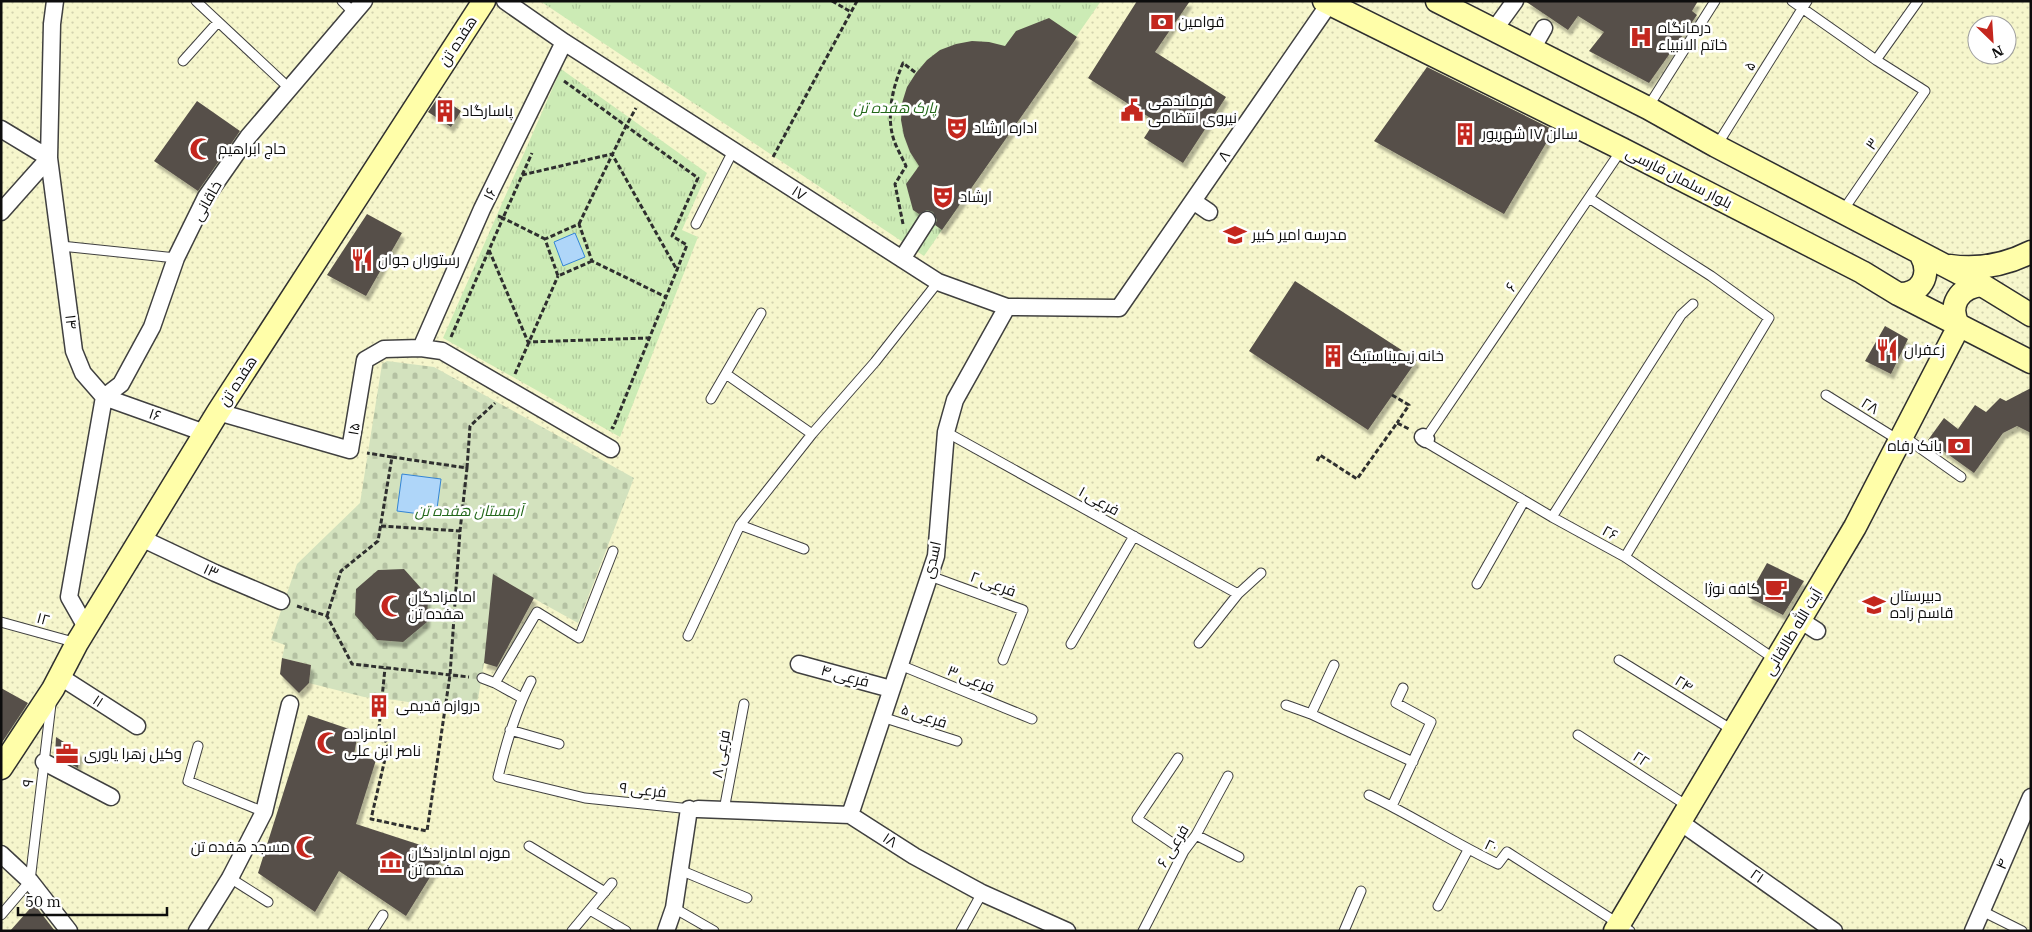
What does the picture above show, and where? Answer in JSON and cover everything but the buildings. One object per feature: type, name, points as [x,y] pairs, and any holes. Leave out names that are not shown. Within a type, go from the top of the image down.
[{"type":"main road","name":"هفده تن","points":[[1,768],[56,682],[82,635],[205,432],[484,1]]},
{"type":"main road","points":[[1438,1],[1648,108],[1921,255],[1942,264],[2031,315]]},
{"type":"main road","name":"بلوار سلمان فارسی","points":[[1326,2],[1507,98],[1622,149],[1862,272],[1898,294],[2031,362]]},
{"type":"main road","points":[[1942,264],[1958,267],[1990,266],[2006,263],[2031,252]]},
{"type":"main road","points":[[1898,294],[1912,292],[1923,283],[1927,268],[1921,255]]},
{"type":"main road","points":[[1959,326],[1954,313],[1956,299],[1966,288],[1982,286]]},
{"type":"main road","name":"آیت الله طالقانی","points":[[1621,929],[1684,815],[1776,660],[1809,625],[1855,527],[1959,326]]},
{"type":"street","name":"۱۴","points":[[55,1],[52,24],[49,158],[74,351],[83,373],[104,397]]},
{"type":"street","name":"۱۷","points":[[504,1],[564,42],[938,282],[1007,307],[1119,308]]},
{"type":"street","points":[[1494,30],[1515,1]]},
{"type":"street","name":"۸","points":[[1119,308],[1326,2]]},
{"type":"street","name":"خاقانی","points":[[104,397],[121,384],[152,327],[176,258],[206,197],[248,137],[359,7]]},
{"type":"street","points":[[1532,49],[1544,28]]},
{"type":"street","name":"۱۶","points":[[421,348],[482,209],[564,42]]},
{"type":"street","points":[[1,129],[49,158],[1,212]]},
{"type":"street","points":[[1193,201],[1209,212]]},
{"type":"street","points":[[902,259],[923,227]]},
{"type":"street","name":"اسدی","points":[[850,815],[936,556],[946,432],[955,400],[1007,307]]},
{"type":"street","points":[[421,348],[442,351],[611,449]]},
{"type":"street","name":"۱۵","points":[[218,412],[350,450],[365,360],[384,349],[421,348]]},
{"type":"street","points":[[82,635],[69,597],[104,397]]},
{"type":"street","name":"۱۶","points":[[104,397],[205,432]]},
{"type":"street","name":"۱۳","points":[[141,538],[215,573],[281,601]]},
{"type":"street","name":"فرعی ۴","points":[[799,664],[891,689]]},
{"type":"street","name":"۱۱","points":[[56,682],[136,726]]},
{"type":"street","points":[[197,931],[230,878],[264,812],[290,704]]},
{"type":"street","points":[[44,762],[111,797]]},
{"type":"street","name":"۴","points":[[1973,931],[2031,796]]},
{"type":"street","points":[[666,931],[674,908],[680,870],[694,809],[850,815]]},
{"type":"street","name":"۱۸","points":[[850,815],[914,856],[982,893],[1067,931]]},
{"type":"street","name":"۲۱","points":[[1684,815],[1834,931]]},
{"type":"street","points":[[1,854],[30,881],[61,927]]},
{"type":"lane","points":[[196,1],[289,88]]},
{"type":"lane","points":[[342,1],[359,7]]},
{"type":"lane","points":[[1648,108],[1715,1]]},
{"type":"lane","points":[[1792,1],[1804,5],[1876,60],[1918,1]]},
{"type":"lane","name":"۵","points":[[1716,146],[1804,5]]},
{"type":"lane","points":[[183,61],[218,22]]},
{"type":"lane","name":"۳","points":[[1842,212],[1925,91],[1876,60]]},
{"type":"lane","name":"۶","points":[[1424,439],[1622,149]]},
{"type":"lane","points":[[696,224],[733,151]]},
{"type":"lane","points":[[1589,198],[1711,276],[1769,318],[1625,557]]},
{"type":"lane","points":[[61,246],[176,258]]},
{"type":"lane","points":[[688,636],[740,524],[812,434],[875,362],[938,282]]},
{"type":"lane","points":[[1552,517],[1681,314],[1693,304]]},
{"type":"lane","points":[[711,399],[761,313]]},
{"type":"lane","points":[[726,374],[812,434]]},
{"type":"lane","name":"۲۸","points":[[1826,395],[1902,439],[1961,477]]},
{"type":"lane","name":"فرعی ۱","points":[[946,432],[1238,594]]},
{"type":"lane","name":"۲۶","points":[[1424,439],[1524,501],[1625,557],[1776,660]]},
{"type":"lane","points":[[1477,584],[1524,501]]},
{"type":"lane","points":[[740,524],[804,549]]},
{"type":"lane","points":[[1071,644],[1134,536]]},
{"type":"lane","points":[[496,683],[536,612],[579,638],[613,551]]},
{"type":"lane","points":[[1199,643],[1238,594],[1261,573]]},
{"type":"lane","name":"فرعی ۲","points":[[930,576],[1023,610],[1003,660]]},
{"type":"lane","name":"۱۲","points":[[1,622],[82,635]]},
{"type":"lane","name":"۲۴","points":[[1619,660],[1734,732]]},
{"type":"lane","name":"فرعی ۳","points":[[900,665],[1032,720]]},
{"type":"lane","points":[[1310,714],[1334,665]]},
{"type":"lane","points":[[482,678],[496,683],[522,698]]},
{"type":"lane","name":"۹","points":[[30,881],[44,762],[56,682]]},
{"type":"lane","points":[[531,682],[522,698],[510,730],[559,744]]},
{"type":"lane","points":[[1392,806],[1431,722],[1396,703],[1403,688]]},
{"type":"lane","name":"فرعی ۸","points":[[724,810],[744,704]]},
{"type":"lane","points":[[1286,705],[1310,714],[1414,762]]},
{"type":"lane","name":"فرعی ۵","points":[[882,717],[958,741]]},
{"type":"lane","name":"فرعی ۹","points":[[510,730],[498,777],[585,798],[694,809]]},
{"type":"lane","name":"۲۲","points":[[1578,735],[1684,815]]},
{"type":"lane","points":[[198,746],[188,781],[264,812]]},
{"type":"lane","points":[[1178,758],[1138,819],[1184,851]]},
{"type":"lane","name":"فرعی ۶","points":[[1143,931],[1184,851],[1196,836],[1228,776]]},
{"type":"lane","name":"۲۰","points":[[1369,795],[1392,806],[1468,850],[1498,864],[1507,852],[1621,929]]},
{"type":"lane","points":[[1196,836],[1239,858]]},
{"type":"lane","points":[[530,846],[605,892]]},
{"type":"lane","points":[[1438,906],[1468,850]]},
{"type":"lane","points":[[680,870],[747,898]]},
{"type":"lane","points":[[230,878],[268,902]]},
{"type":"lane","points":[[1,915],[30,881]]},
{"type":"lane","points":[[572,931],[612,883]]},
{"type":"lane","points":[[1344,931],[1362,891]]},
{"type":"lane","points":[[962,931],[982,893]]},
{"type":"lane","points":[[674,908],[714,931]]},
{"type":"lane","points":[[590,910],[626,931]]},
{"type":"lane","points":[[1982,911],[2022,931]]},
{"type":"lane","points":[[372,931],[383,915]]},
{"type":"path","points":[[832,1],[851,12]]},
{"type":"path","points":[[765,171],[858,1]]},
{"type":"path","points":[[916,73],[903,63],[898,75],[891,107],[892,133],[906,166],[895,184],[903,224],[923,227]]},
{"type":"path","points":[[560,90],[564,81],[698,178],[672,236],[687,245],[613,428],[605,423]]},
{"type":"path","points":[[545,239],[579,224],[626,126],[645,94]]},
{"type":"path","points":[[459,341],[451,336],[533,150]]},
{"type":"path","points":[[522,176],[612,154]]},
{"type":"path","points":[[612,154],[677,270]]},
{"type":"path","points":[[503,218],[545,239],[558,276],[592,261]]},
{"type":"path","points":[[579,224],[592,261],[666,297]]},
{"type":"path","points":[[489,250],[528,342],[649,338]]},
{"type":"path","points":[[507,368],[524,377]]},
{"type":"path","points":[[1317,461],[1320,455],[1357,479],[1409,405],[1392,395]]},
{"type":"path","points":[[1397,423],[1424,439]]},
{"type":"path","points":[[350,450],[467,468],[460,531],[450,674],[427,831],[371,819],[388,746],[379,728],[385,668]]},
{"type":"path","points":[[392,457],[378,541],[341,571],[328,616],[352,664],[482,678]]},
{"type":"path","points":[[381,526],[460,531]]},
{"type":"path","points":[[281,601],[328,616]]},
{"type":"green space","points":[[1,1],[2031,1],[2031,931],[1,931]]},
{"type":"green space","name":"پارک هفده تن","points":[[540,1],[1101,1],[924,256]]},
{"type":"green space","points":[[561,69],[707,173],[682,230],[698,237],[620,437],[443,338]]},
{"type":"green space","name":"آرمستان هفده تن","points":[[387,361],[434,367],[634,478],[578,623],[533,598],[497,667],[484,663],[478,699],[466,711],[364,697],[309,683],[311,665],[282,658],[285,645],[271,640],[297,564],[360,503],[382,364]]},
{"type":"water","points":[[575,233],[585,257],[563,266],[554,242]]},
{"type":"water","points":[[402,474],[441,479],[436,516],[397,511]]},
{"type":"place","name":"قوامین","points":[[1162,22]]},
{"type":"place","name":"درمانگاه خاتم الانبیاء","points":[[1641,37]]},
{"type":"place","name":"فرماندهی نیروی انتظامی","points":[[1132,110]]},
{"type":"place","name":"پاسارگاد","points":[[445,111]]},
{"type":"place","name":"اداره ارشاد","points":[[957,128]]},
{"type":"place","name":"سالن ۱۷ شهریور","points":[[1465,134]]},
{"type":"place","name":"حاج ابراهیم","points":[[201,149]]},
{"type":"place","name":"ارشاد","points":[[943,197]]},
{"type":"place","name":"مدرسه امیر کبیر","points":[[1235,235]]},
{"type":"place","name":"رستوران جوان","points":[[362,260]]},
{"type":"place","name":"زعفران","points":[[1887,350]]},
{"type":"place","name":"خانه زیمیناستیک","points":[[1333,356]]},
{"type":"place","name":"بانک رفاه","points":[[1959,446]]},
{"type":"place","name":"کافه نوژا","points":[[1776,589]]},
{"type":"place","name":"دبیرستان قاسم زاده","points":[[1874,605]]},
{"type":"place","name":"امامزادگان هفده تن","points":[[392,606]]},
{"type":"place","name":"دروازه قدیمی","points":[[379,706]]},
{"type":"place","name":"امامزاده ناصر ابن علی","points":[[328,743]]},
{"type":"place","name":"وکیل زهرا یاوری","points":[[67,754]]},
{"type":"place","name":"مسجد هفده تن","points":[[307,847]]},
{"type":"place","name":"موزه امامزادگان هفده تن","points":[[391,862]]}]
